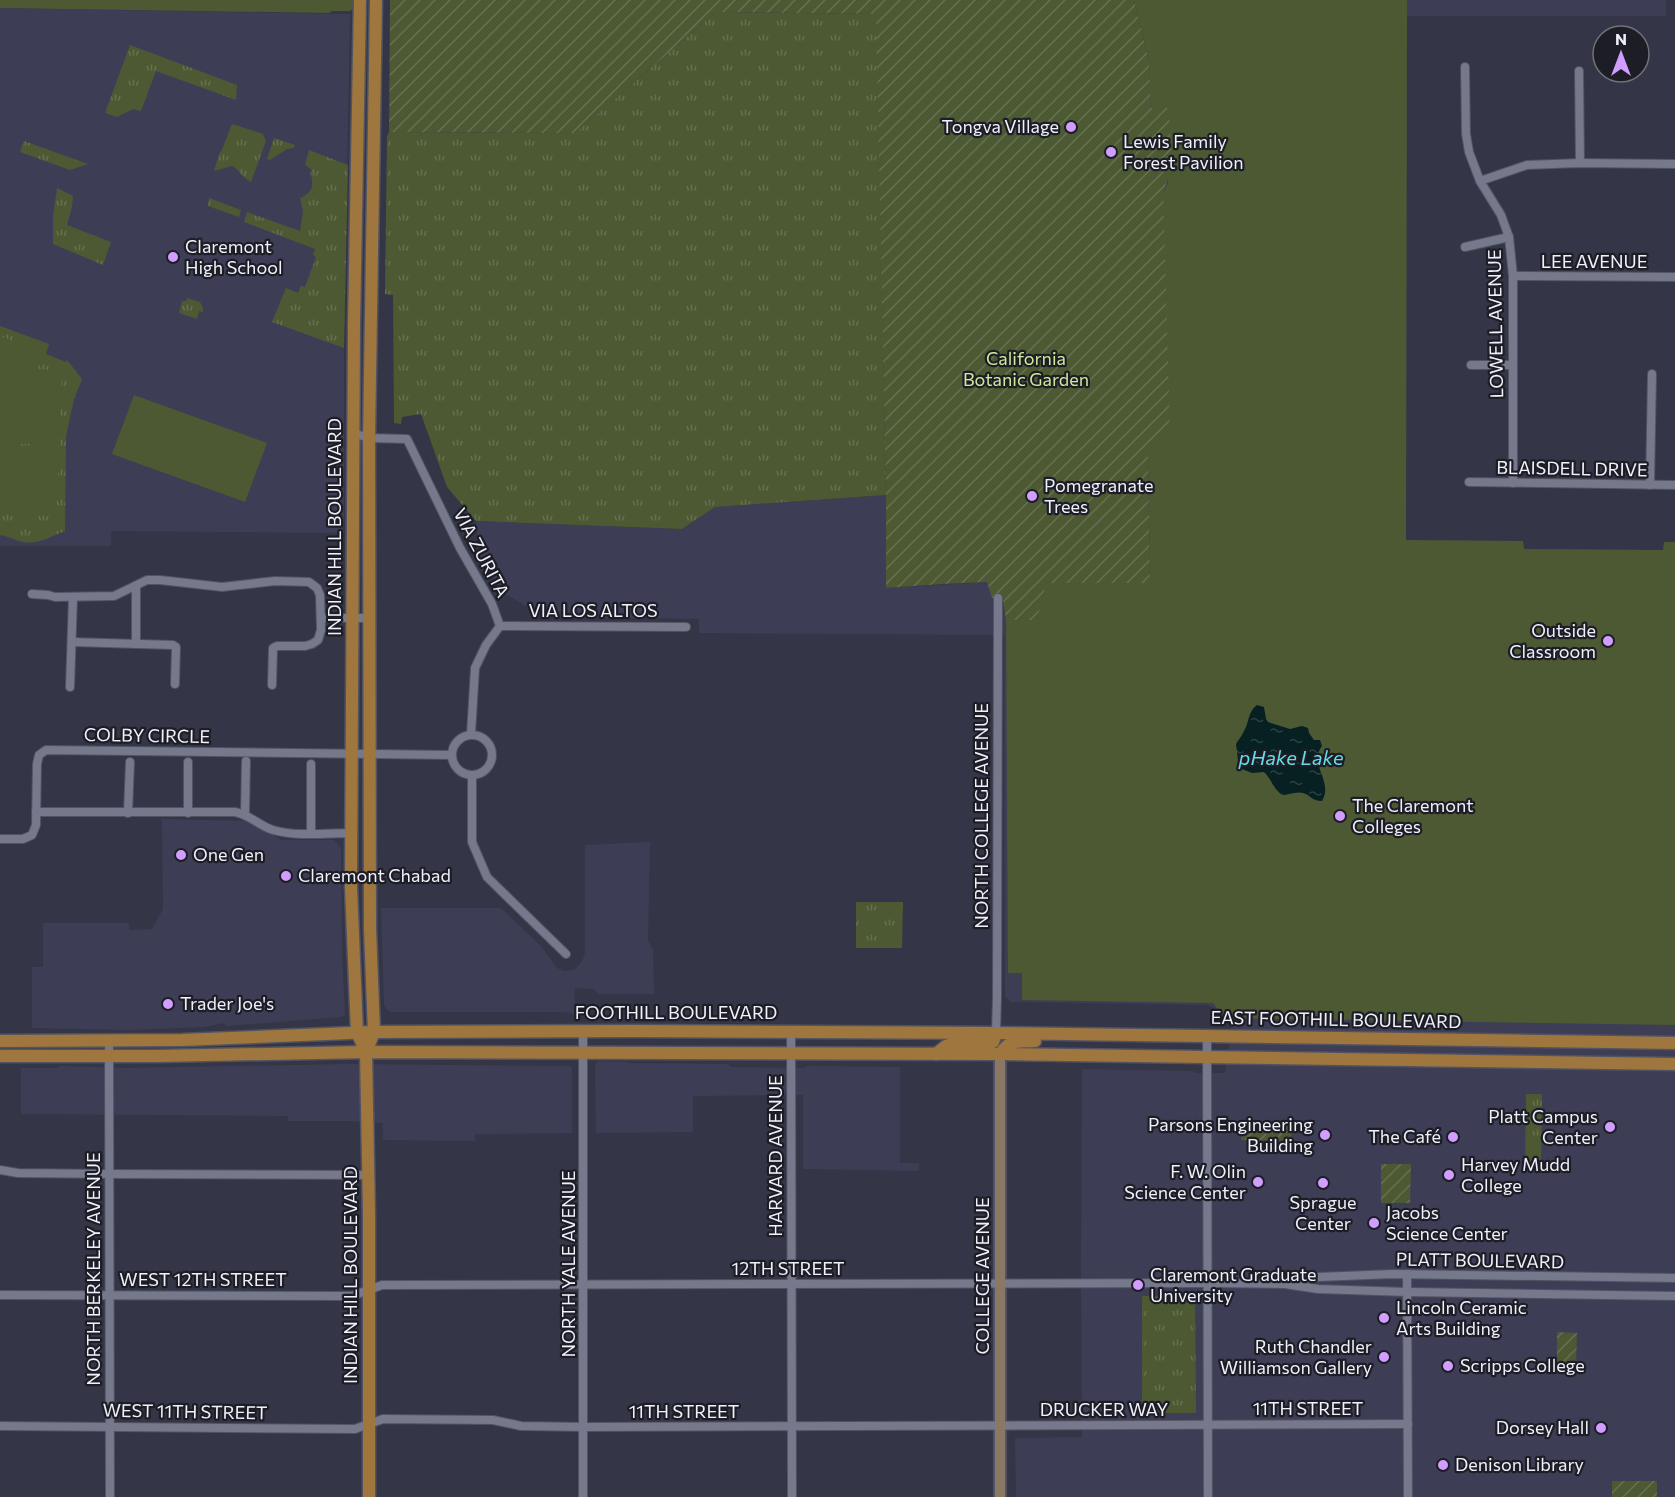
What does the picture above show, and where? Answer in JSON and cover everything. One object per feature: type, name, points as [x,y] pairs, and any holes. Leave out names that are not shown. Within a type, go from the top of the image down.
[{"type":"main road","name":"INDIAN HILL BOULEVARD","points":[[360,0],[353,433],[352,947],[357,1032],[366,1052]]},
{"type":"main road","name":"INDIAN HILL BOULEVARD","points":[[369,1497],[366,1052],[374,1032],[370,929],[369,438],[376,0]]},
{"type":"main road","name":"FOOTHILL BOULEVARD","points":[[109,1041],[357,1032],[996,1033]]},
{"type":"main road","name":"EAST FOOTHILL BOULEVARD","points":[[996,1033],[1675,1043]]},
{"type":"main road","points":[[936,1054],[951,1044],[988,1044],[993,1042],[996,1033]]},
{"type":"main road","points":[[1000,1054],[1006,1045],[1012,1042],[1047,1041],[1066,1035]]},
{"type":"main road","points":[[0,1041],[109,1041]]},
{"type":"main road","points":[[0,1056],[109,1057],[366,1052],[1000,1054],[1675,1064]]},
{"type":"street","name":"LOWELL AVENUE","points":[[1465,67],[1466,134],[1469,152],[1480,181],[1501,215],[1509,237],[1513,276],[1512,483]]},
{"type":"street","points":[[1579,71],[1580,162]]},
{"type":"street","points":[[1480,181],[1527,165],[1580,162],[1675,164]]},
{"type":"street","points":[[1465,247],[1509,237]]},
{"type":"street","name":"LEE AVENUE","points":[[1513,276],[1675,277]]},
{"type":"street","points":[[1471,365],[1512,365]]},
{"type":"street","points":[[1650,485],[1652,374]]},
{"type":"street","name":"VIA ZURITA","points":[[353,433],[369,438],[407,439],[460,548],[492,604],[500,626],[486,645],[475,668],[471,734]]},
{"type":"street","name":"BLAISDELL DRIVE","points":[[1469,482],[1675,485]]},
{"type":"street","points":[[32,594],[55,597],[114,596],[147,580],[222,587],[275,580],[309,582],[320,595],[321,630],[318,639],[305,646],[273,648],[272,685]]},
{"type":"street","points":[[136,586],[136,644]]},
{"type":"street","points":[[70,687],[72,597]]},
{"type":"street","name":"NORTH COLLEGE AVENUE","points":[[996,1033],[998,598]]},
{"type":"street","points":[[321,618],[369,618]]},
{"type":"street","name":"VIA LOS ALTOS","points":[[500,626],[686,627]]},
{"type":"street","points":[[72,642],[173,645],[176,647],[175,684]]},
{"type":"street","points":[[471,734],[486,740],[492,755],[486,769],[472,775],[457,769],[451,755],[457,740],[471,734]]},
{"type":"street","name":"COLBY CIRCLE","points":[[0,839],[23,839],[32,835],[36,825],[37,764],[39,755],[46,750],[451,755]]},
{"type":"street","points":[[245,814],[246,761]]},
{"type":"street","points":[[128,813],[130,762]]},
{"type":"street","points":[[188,762],[188,813]]},
{"type":"street","points":[[311,764],[311,833]]},
{"type":"street","points":[[472,775],[472,842],[487,877],[566,954]]},
{"type":"street","points":[[36,812],[235,812],[245,814],[270,830],[285,833],[352,833]]},
{"type":"street","name":"NORTH YALE AVENUE","points":[[583,1031],[584,1497]]},
{"type":"street","name":"HARVARD AVENUE","points":[[791,1031],[792,1497]]},
{"type":"street","points":[[1207,1037],[1208,1497]]},
{"type":"street","name":"NORTH BERKELEY AVENUE","points":[[109,1041],[110,1497]]},
{"type":"street","name":"COLLEGE AVENUE","points":[[1000,1054],[1000,1497]]},
{"type":"street","points":[[0,1170],[18,1173],[368,1176]]},
{"type":"street","points":[[1407,1274],[1408,1497]]},
{"type":"street","name":"PLATT BOULEVARD","points":[[1285,1284],[1318,1277],[1407,1274],[1675,1278]]},
{"type":"street","name":"12TH STREET","points":[[369,1291],[382,1286],[1208,1283]]},
{"type":"street","name":"PLATT BOULEVARD","points":[[1208,1283],[1285,1284],[1318,1289],[1407,1292],[1675,1296]]},
{"type":"street","name":"WEST 12TH STREET","points":[[0,1295],[352,1296],[369,1291]]},
{"type":"street","name":"11TH STREET","points":[[369,1424],[383,1419],[493,1420],[521,1426],[584,1427],[1000,1425]]},
{"type":"street","name":"WEST 11TH STREET","points":[[0,1426],[355,1429],[369,1424]]},
{"type":"street","name":"11TH STREET","points":[[1208,1424],[1408,1424]]},
{"type":"street","name":"DRUCKER WAY","points":[[1000,1425],[1208,1424]]},
{"type":"shaded area","name":"The Claremont Colleges","points":[[1134,0],[1666,0],[1666,16],[1407,16],[1406,540],[1523,541],[1524,549],[1663,550],[1664,542],[1675,542],[1675,1497],[1016,1497],[1015,1438],[1082,1437],[1082,1069],[1225,1073],[1232,1022],[1218,1015],[1208,1005],[1011,1002],[1005,997],[1004,635],[699,633],[699,619],[581,617],[581,612],[535,611],[503,593],[481,560],[476,521],[682,529],[715,507],[886,495],[886,588],[988,582],[1149,62]]},
{"type":"shaded area","name":"Claremont High School","points":[[0,8],[350,14],[344,348],[344,524],[342,524],[344,533],[111,531],[111,546],[0,546]]},
{"type":"shaded area","points":[[162,819],[254,821],[281,840],[334,840],[341,848],[345,1014],[342,1017],[227,1026],[222,1023],[207,1027],[130,1030],[32,1028],[32,967],[43,967],[43,923],[129,923],[129,930],[152,929],[163,909]]},
{"type":"shaded area","points":[[650,842],[648,941],[653,949],[654,994],[598,994],[594,989],[575,988],[574,1014],[563,1012],[391,1012],[387,1010],[384,1005],[381,908],[501,908],[541,946],[557,968],[564,971],[574,970],[581,963],[585,953],[585,845]]},
{"type":"shaded area","points":[[600,1061],[728,1064],[731,1067],[900,1067],[900,1163],[919,1163],[919,1171],[803,1169],[803,1095],[693,1096],[693,1132],[596,1133],[595,1066]]},
{"type":"shaded area","points":[[346,1064],[568,1066],[572,1068],[572,1133],[475,1134],[475,1141],[383,1140],[383,1123],[288,1121],[288,1116],[21,1114],[21,1068]]},
{"type":"green space","points":[[0,0],[353,0],[353,8],[350,11],[329,13],[0,8]]},
{"type":"green space","name":"California Botanic Garden","points":[[390,0],[1134,0],[1149,62],[1151,108],[1169,108],[1171,140],[1169,172],[1163,192],[1170,430],[1148,450],[1150,583],[1046,583],[1037,620],[1006,620],[1003,599],[992,598],[987,582],[886,588],[876,14],[716,12],[575,133],[389,132]]},
{"type":"green space","points":[[1134,0],[1407,0],[1406,540],[1523,541],[1524,549],[1663,550],[1664,542],[1675,542],[1675,1025],[1228,1018],[1213,1003],[1022,1000],[1022,973],[1008,973],[1006,620],[1037,620],[1045,583],[1150,582],[1148,450],[1163,192],[1168,183],[1151,109],[1149,62]]},
{"type":"green space","points":[[716,12],[877,14],[886,495],[715,507],[682,529],[476,521],[447,487],[421,414],[402,417],[401,424],[394,423],[393,295],[385,294],[387,136],[389,132],[575,133]]},
{"type":"green space","points":[[130,45],[237,85],[236,100],[156,71],[141,111],[133,109],[117,117],[105,113]]},
{"type":"green space","points":[[232,124],[263,134],[266,141],[251,182],[232,166],[214,171]]},
{"type":"green space","points":[[274,138],[295,145],[294,148],[287,149],[270,160],[267,159]]},
{"type":"green space","points":[[24,141],[88,164],[70,170],[20,152]]},
{"type":"green space","points":[[309,150],[348,165],[344,348],[272,322],[286,288],[298,293],[301,286],[305,287],[316,257],[313,255],[315,249],[244,222],[247,212],[300,231],[303,211],[300,198],[310,191],[312,185],[310,173],[312,170],[305,165]]},
{"type":"green space","points":[[57,188],[73,196],[67,225],[111,242],[103,265],[53,244],[53,216]]},
{"type":"green space","points":[[209,198],[241,210],[239,217],[208,206]]},
{"type":"green space","points":[[187,298],[200,302],[203,308],[203,312],[199,311],[197,319],[179,313],[182,301],[186,301]]},
{"type":"green space","points":[[0,326],[49,344],[46,354],[66,362],[67,360],[82,379],[74,399],[66,436],[65,531],[44,540],[28,543],[0,535]]},
{"type":"green space","points":[[0,336],[32,348],[27,369],[62,370],[59,445],[0,443]]},
{"type":"green space","points":[[134,395],[267,443],[245,502],[112,454]]},
{"type":"green space","points":[[0,451],[59,453],[56,516],[0,514]]},
{"type":"green space","points":[[856,902],[903,902],[902,948],[856,948]]},
{"type":"green space","points":[[1526,1094],[1542,1094],[1541,1165],[1525,1165]]},
{"type":"green space","points":[[1241,1126],[1291,1126],[1292,1141],[1241,1140]]},
{"type":"green space","points":[[1381,1164],[1411,1164],[1410,1203],[1381,1203]]},
{"type":"green space","points":[[1142,1296],[1195,1296],[1196,1413],[1142,1413]]},
{"type":"green space","points":[[1557,1332],[1577,1333],[1576,1364],[1557,1364]]},
{"type":"green space","points":[[1612,1481],[1657,1481],[1657,1497],[1612,1497]]},
{"type":"water","name":"pHake Lake","points":[[1257,705],[1264,707],[1268,722],[1290,729],[1302,726],[1308,728],[1314,740],[1320,740],[1322,746],[1318,753],[1318,760],[1325,787],[1322,801],[1301,793],[1282,795],[1264,772],[1252,773],[1242,769],[1236,744],[1246,728],[1252,710]]},
{"type":"place","name":"Tongva Village","points":[[1071,127]]},
{"type":"place","name":"Lewis Family Forest Pavilion","points":[[1111,152]]},
{"type":"place","name":"Claremont High School","points":[[173,257]]},
{"type":"place","name":"Pomegranate Trees","points":[[1032,496]]},
{"type":"place","name":"Outside Classroom","points":[[1608,641]]},
{"type":"place","name":"The Claremont Colleges","points":[[1340,816]]},
{"type":"place","name":"One Gen","points":[[181,855]]},
{"type":"place","name":"Claremont Chabad","points":[[286,876]]},
{"type":"place","name":"Trader Joe's","points":[[168,1004]]},
{"type":"place","name":"Platt Campus Center","points":[[1610,1127]]},
{"type":"place","name":"Parsons Engineering Building","points":[[1325,1135]]},
{"type":"place","name":"The Café","points":[[1453,1137]]},
{"type":"place","name":"Harvey Mudd College","points":[[1449,1175]]},
{"type":"place","name":"F. W. Olin Science Center","points":[[1258,1182]]},
{"type":"place","name":"Sprague Center","points":[[1323,1183]]},
{"type":"place","name":"Jacobs Science Center","points":[[1374,1223]]},
{"type":"place","name":"Claremont Graduate University","points":[[1138,1285]]},
{"type":"place","name":"Lincoln Ceramic Arts Building","points":[[1384,1318]]},
{"type":"place","name":"Ruth Chandler Williamson Gallery","points":[[1384,1357]]},
{"type":"place","name":"Scripps College","points":[[1448,1366]]},
{"type":"place","name":"Dorsey Hall","points":[[1601,1428]]},
{"type":"place","name":"Denison Library","points":[[1443,1465]]}]
